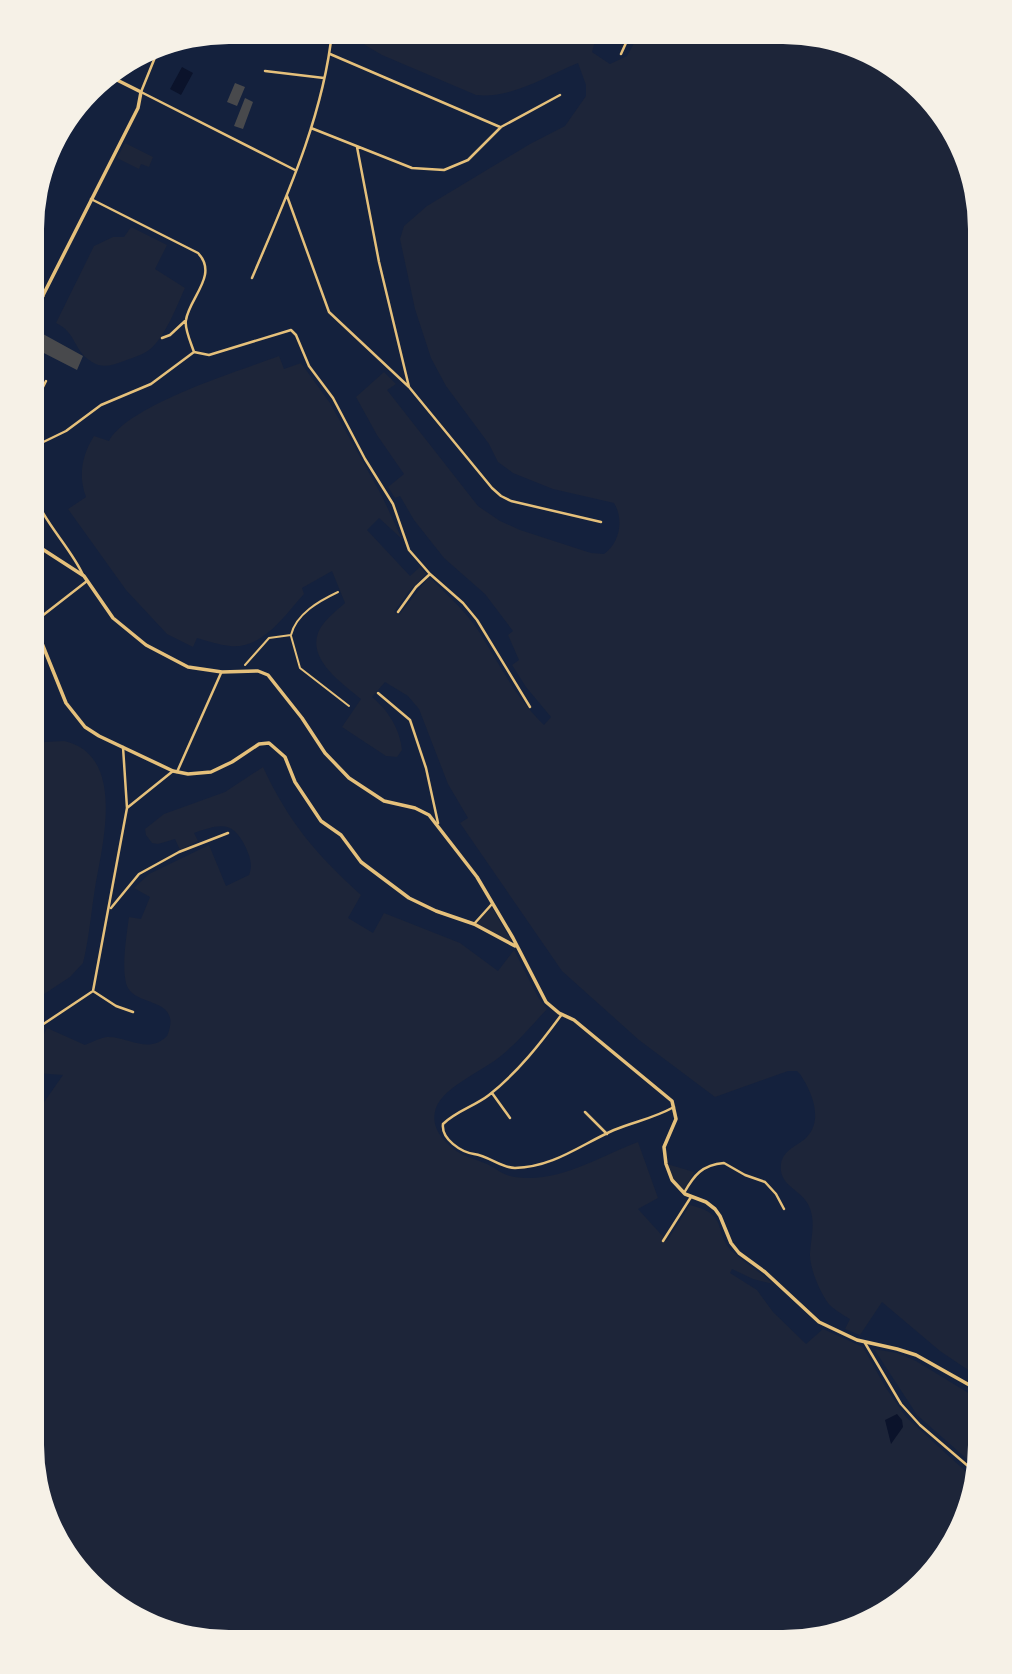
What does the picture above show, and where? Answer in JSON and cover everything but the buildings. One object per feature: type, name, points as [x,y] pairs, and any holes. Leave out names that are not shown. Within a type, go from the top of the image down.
[{"type":"street","points":[[251,278],[287,196],[311,128],[331,44]]},
{"type":"street","points":[[621,54],[626,44]]},
{"type":"street","points":[[330,54],[501,127]]},
{"type":"street","points":[[44,294],[138,108],[141,92],[154,60]]},
{"type":"street","points":[[265,71],[324,78]]},
{"type":"street","points":[[118,81],[295,170]]},
{"type":"street","points":[[311,128],[412,168],[444,170],[471,158],[501,127],[560,96]]},
{"type":"street","points":[[357,147],[379,262],[409,387]]},
{"type":"street","points":[[287,196],[329,312],[409,387],[492,488],[511,501],[601,522]]},
{"type":"street","points":[[91,199],[200,255],[205,265],[205,276],[185,321],[170,335],[162,338]]},
{"type":"street","points":[[185,321],[194,352]]},
{"type":"street","points":[[44,442],[66,431],[101,405],[151,384],[194,352],[209,355],[283,331],[293,331],[309,366],[333,398],[365,459],[393,504],[409,550],[477,620],[530,707]]},
{"type":"street","points":[[44,385],[46,381]]},
{"type":"street","points":[[44,512],[74,556],[85,579],[113,618],[146,645],[187,667],[222,672],[258,671],[268,675],[326,753],[356,784],[384,801],[423,811],[438,823],[477,877],[546,1002],[571,1018],[667,1096],[674,1107],[676,1119],[665,1142],[665,1156],[672,1180],[684,1193],[715,1209],[733,1247],[765,1272],[816,1320],[865,1343],[907,1351],[968,1384]]},
{"type":"street","points":[[44,551],[85,579]]},
{"type":"street","points":[[398,612],[416,587],[430,574]]},
{"type":"street","points":[[44,615],[85,579]]},
{"type":"street","points":[[44,649],[59,689],[85,727],[175,772],[188,774],[211,772],[259,744],[269,743],[285,757],[295,782],[321,821],[341,835],[361,862],[409,898],[474,924],[517,947]]},
{"type":"street","points":[[127,808],[175,772],[222,672]]},
{"type":"street","points":[[378,693],[409,718],[426,768],[438,823]]},
{"type":"street","points":[[44,1025],[93,991],[127,808],[123,747]]},
{"type":"street","points":[[109,910],[139,874],[179,852],[228,833]]},
{"type":"street","points":[[474,924],[492,904]]},
{"type":"street","points":[[93,991],[116,1006],[133,1012]]},
{"type":"street","points":[[562,1014],[538,1048],[492,1093],[442,1125],[444,1134],[463,1152],[486,1156],[513,1168],[545,1164],[568,1156],[607,1134],[653,1118],[674,1107]]},
{"type":"street","points":[[492,1093],[510,1118]]},
{"type":"street","points":[[585,1112],[607,1134]]},
{"type":"street","points":[[684,1193],[697,1172],[708,1166],[724,1163],[765,1182],[775,1192],[784,1209]]},
{"type":"street","points":[[663,1241],[691,1197]]},
{"type":"street","points":[[865,1343],[901,1404],[920,1425],[967,1465]]},
{"type":"path","points":[[338,592],[309,609],[291,635],[297,663],[304,673],[349,706]]},
{"type":"path","points":[[239,671],[271,636],[291,635]]},
{"type":"shaded area","points":[[594,44],[592,52],[610,64],[627,56],[634,44],[807,45],[854,58],[896,82],[930,116],[954,158],[965,193],[968,229],[968,1370],[940,1351],[882,1302],[860,1335],[845,1329],[850,1319],[833,1308],[825,1298],[811,1265],[813,1224],[809,1206],[786,1182],[781,1171],[784,1155],[806,1138],[814,1123],[812,1097],[800,1074],[797,1071],[788,1071],[715,1097],[639,1040],[562,971],[460,823],[468,818],[448,784],[419,709],[408,696],[385,682],[372,697],[396,727],[402,750],[397,757],[386,756],[342,727],[361,699],[327,668],[317,649],[321,627],[345,603],[332,571],[302,588],[304,594],[263,637],[242,646],[218,644],[197,638],[193,647],[167,634],[126,590],[68,509],[86,497],[82,466],[94,436],[109,441],[120,428],[161,402],[279,356],[284,369],[301,363],[330,403],[382,496],[402,539],[379,518],[367,530],[410,576],[420,567],[426,574],[394,612],[399,615],[429,577],[473,622],[516,691],[534,714],[544,725],[551,717],[512,665],[519,660],[508,635],[513,631],[485,594],[444,558],[414,520],[400,496],[395,498],[388,487],[404,474],[377,435],[356,397],[384,372],[396,384],[387,390],[478,506],[500,521],[591,553],[604,554],[614,544],[619,530],[619,516],[614,503],[553,489],[513,473],[498,462],[489,444],[446,386],[431,358],[415,309],[400,239],[404,226],[427,206],[565,126],[586,96],[586,85],[578,63],[516,90],[503,94],[476,95],[382,55],[365,45]]},
{"type":"shaded area","points":[[182,67],[193,73],[181,95],[170,89]]},
{"type":"shaded area","points":[[125,143],[153,157],[149,167],[141,164],[139,169],[117,158]]},
{"type":"shaded area","points":[[131,227],[167,245],[155,269],[185,288],[155,345],[116,364],[100,365],[86,358],[68,332],[56,323],[94,246],[113,237],[124,237]]},
{"type":"shaded area","points":[[64,741],[84,750],[96,764],[103,783],[106,804],[102,849],[83,963],[70,977],[44,994],[44,742]]},
{"type":"shaded area","points":[[263,767],[283,805],[305,837],[330,866],[361,895],[348,918],[373,933],[384,913],[460,943],[498,971],[514,950],[547,1009],[520,1039],[495,1061],[456,1086],[440,1100],[434,1119],[436,1128],[445,1141],[458,1152],[504,1174],[527,1178],[560,1174],[638,1142],[658,1198],[638,1209],[667,1241],[690,1205],[703,1209],[716,1219],[723,1238],[733,1252],[773,1284],[753,1279],[732,1269],[730,1273],[757,1290],[773,1312],[806,1344],[823,1329],[863,1347],[906,1417],[966,1472],[958,1505],[937,1548],[914,1576],[896,1592],[854,1616],[807,1629],[205,1629],[158,1616],[136,1605],[116,1592],[82,1558],[58,1516],[47,1481],[44,1457],[44,1102],[63,1075],[44,1074],[44,1034],[47,1028],[85,1045],[107,1037],[153,1044],[167,1036],[170,1024],[165,1009],[133,994],[128,988],[124,973],[129,917],[141,919],[150,897],[134,888],[149,874],[209,845],[226,886],[249,875],[251,864],[241,839],[225,827],[218,826],[194,833],[198,841],[180,850],[175,839],[152,843],[145,829],[164,814],[225,792]]},
{"type":"shaded area","points":[[491,906],[512,942],[475,924]]},
{"type":"shaded area","points":[[667,1164],[694,1172],[683,1192],[674,1182]]},
{"type":"shaded area","points":[[874,1349],[897,1353],[916,1361],[968,1393],[968,1460],[917,1415]]},
{"type":"shaded area","points":[[897,1414],[903,1427],[891,1444],[885,1420]]}]
